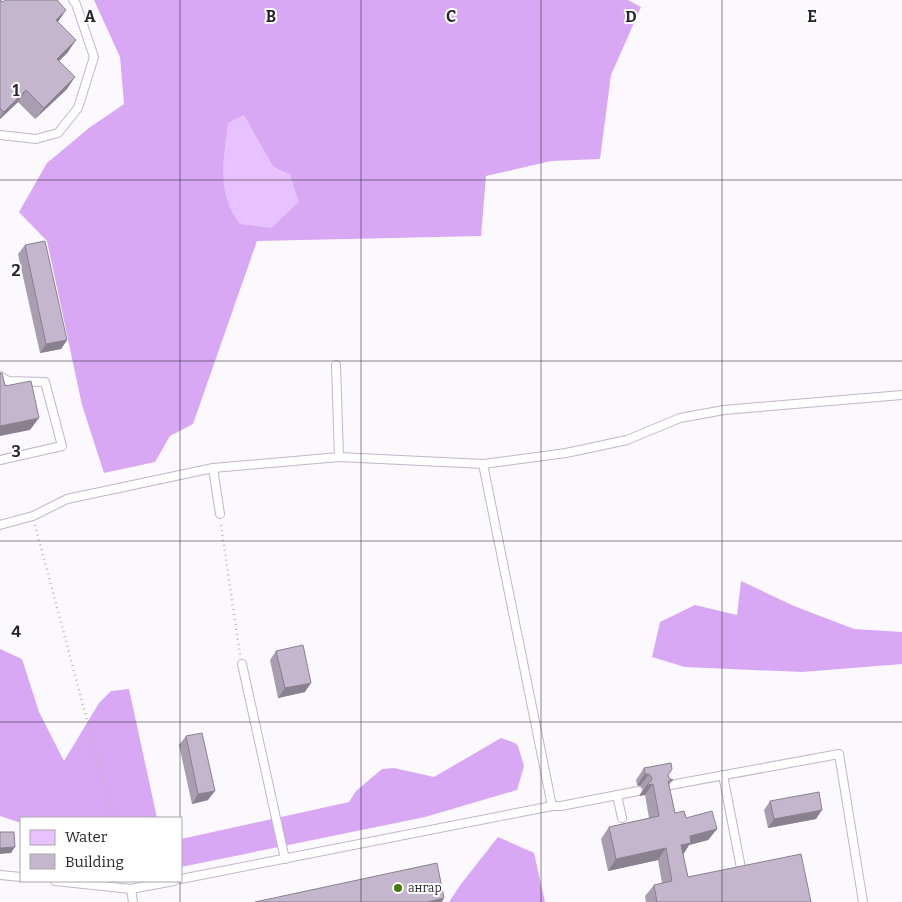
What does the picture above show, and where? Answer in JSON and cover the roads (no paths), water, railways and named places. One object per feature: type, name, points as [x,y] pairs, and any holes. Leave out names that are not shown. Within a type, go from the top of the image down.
[{"type":"lane","points":[[0,135],[36,139],[58,133],[78,108],[94,57],[73,0]]},
{"type":"lane","points":[[336,365],[339,457]]},
{"type":"lane","points":[[0,376],[8,381],[45,382],[62,446],[0,460]]},
{"type":"lane","points":[[0,525],[33,516],[67,499],[213,468],[339,457],[482,464],[566,453],[627,440],[680,418],[724,410],[902,395]]},
{"type":"lane","points":[[482,464],[552,806]]},
{"type":"lane","points":[[213,468],[220,514]]},
{"type":"lane","points":[[242,664],[285,859]]},
{"type":"lane","points":[[665,786],[839,754],[863,902]]},
{"type":"lane","points":[[723,775],[741,868]]},
{"type":"lane","points":[[182,879],[552,806],[561,806],[638,791]]},
{"type":"lane","points":[[617,795],[622,818]]},
{"type":"lane","points":[[0,875],[20,877]]},
{"type":"lane","points":[[64,882],[131,889],[169,882]]},
{"type":"lane","points":[[131,889],[133,902]]},
{"type":"water","points":[[244,115],[273,167],[290,175],[299,202],[271,228],[240,224],[226,197],[223,165],[228,123]]},
{"type":"place","name":"ангар","points":[[398,888]]}]
